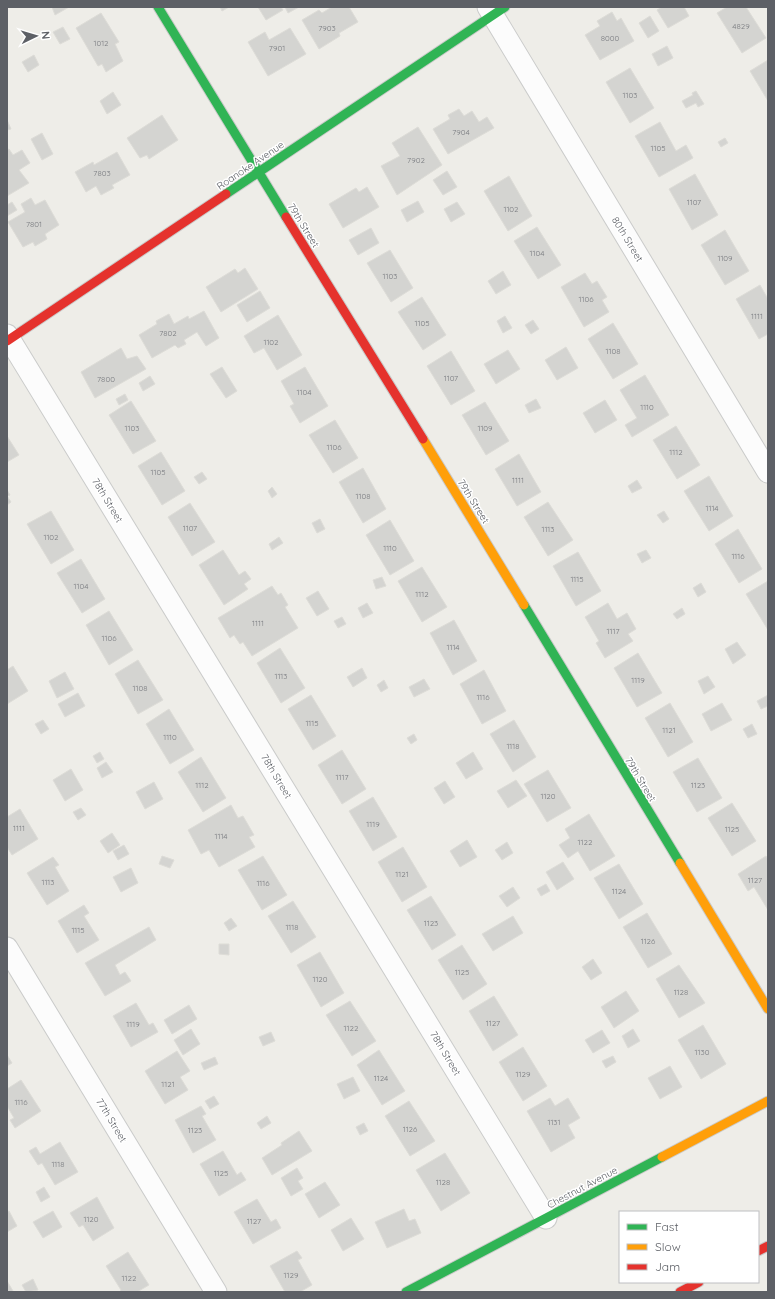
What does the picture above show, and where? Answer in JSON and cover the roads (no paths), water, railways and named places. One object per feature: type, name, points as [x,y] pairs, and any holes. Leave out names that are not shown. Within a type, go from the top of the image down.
[{"type":"street","name":"79th Street","points":[[158,7],[492,552],[768,1009]]},
{"type":"street","name":"Roanoke Avenue","points":[[8,338],[259,172],[496,10]]},
{"type":"street","name":"80th Street","points":[[496,10],[768,472]]},
{"type":"street","name":"78th Street","points":[[8,338],[546,1218]]},
{"type":"street","name":"77th Street","points":[[7,948],[216,1292]]},
{"type":"street","name":"Chestnut Avenue","points":[[406,1292],[768,1101]]},
{"type":"street","points":[[759,1250],[768,1246]]},
{"type":"street","points":[[680,1292],[697,1283]]}]
